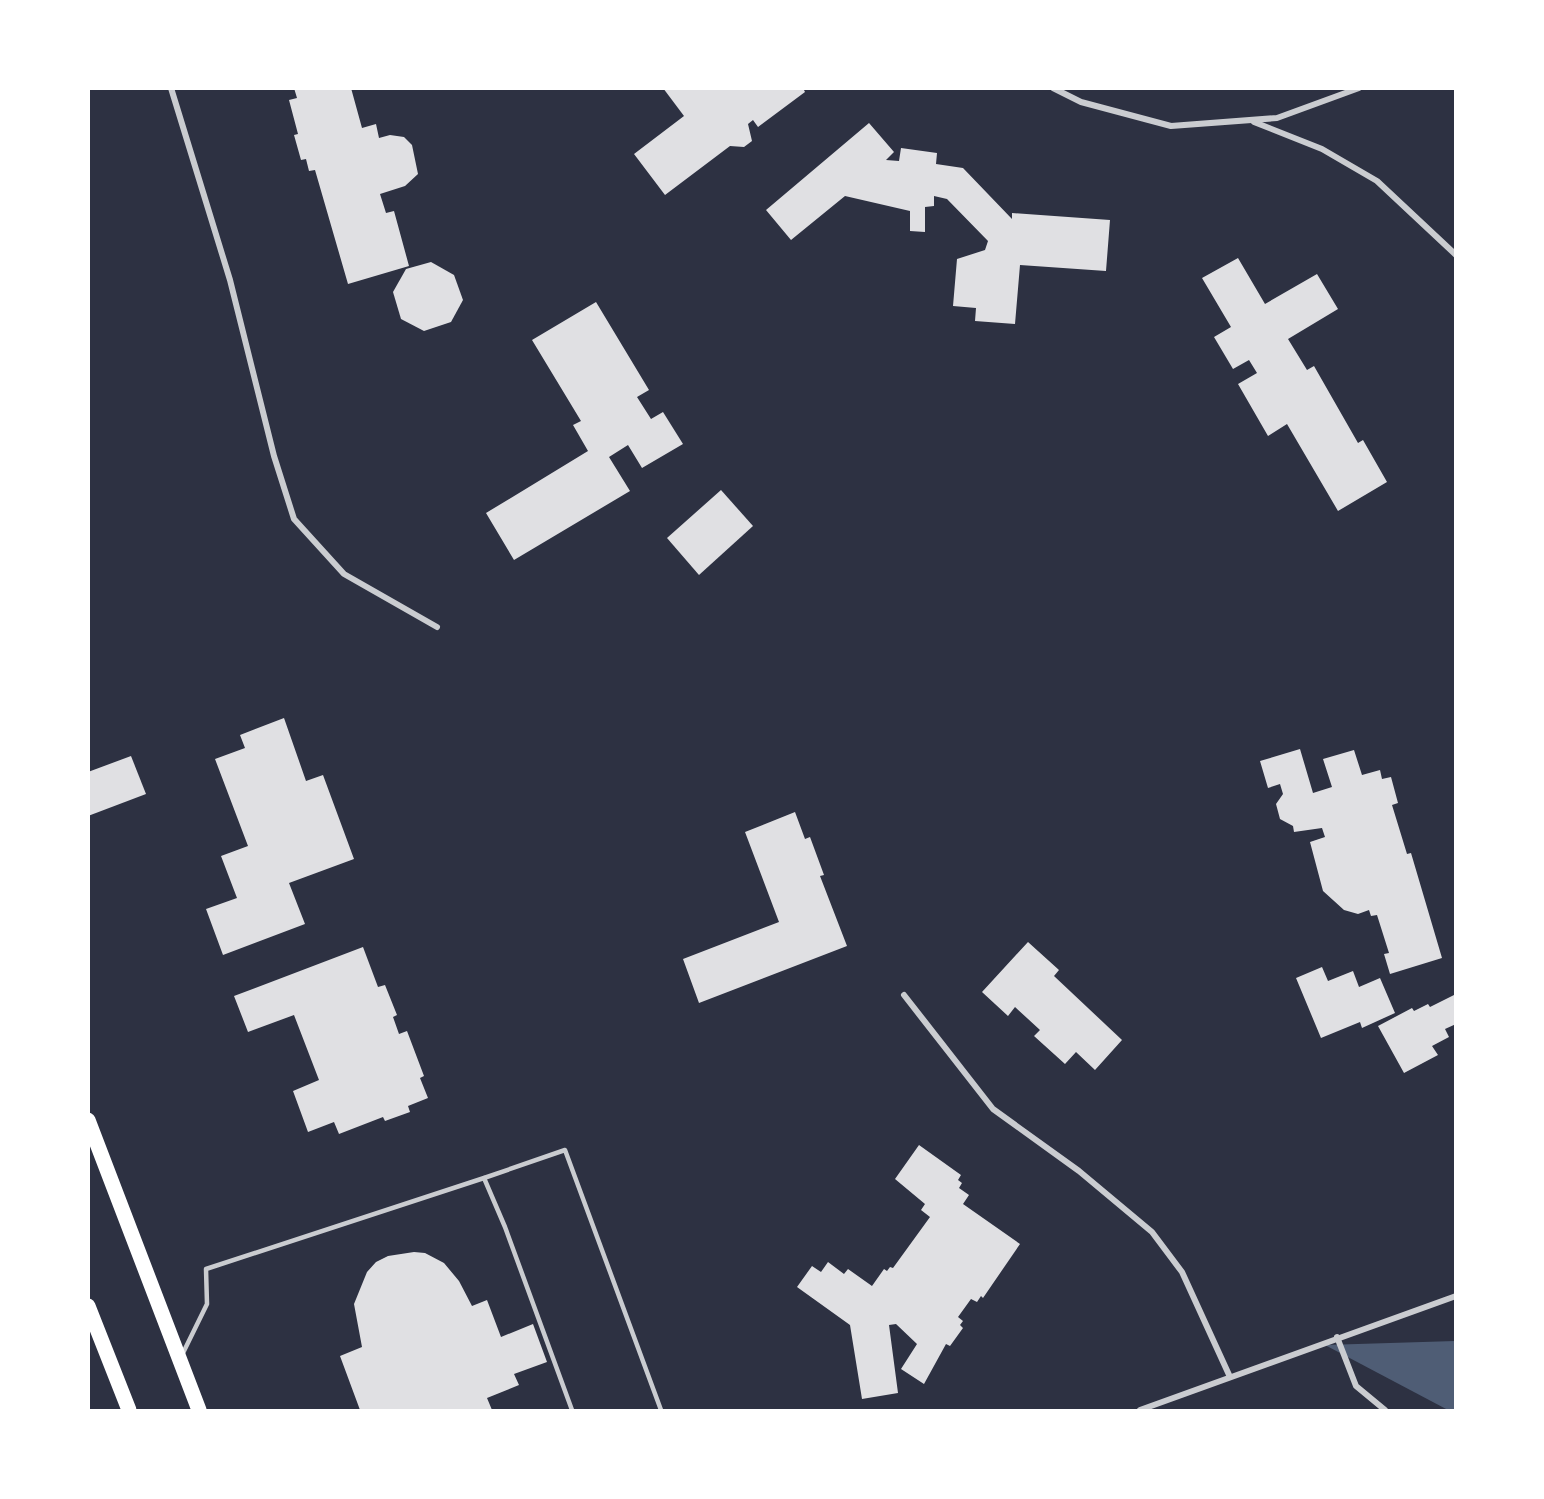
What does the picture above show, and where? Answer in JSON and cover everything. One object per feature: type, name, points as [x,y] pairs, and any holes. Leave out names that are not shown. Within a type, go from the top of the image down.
[{"type":"main road","points":[[88,1120],[199,1410]]},
{"type":"main road","points":[[88,1306],[129,1410]]},
{"type":"street","points":[[171,88],[230,280],[274,456],[294,519],[344,574],[437,627]]},
{"type":"street","points":[[1053,88],[1080,102],[1171,126],[1277,118],[1359,88]]},
{"type":"street","points":[[1251,120],[1322,149],[1377,181],[1455,255]]},
{"type":"street","points":[[904,995],[993,1109],[1078,1170],[1152,1232],[1182,1272],[1230,1377]]},
{"type":"street","points":[[1140,1410],[1455,1296]]},
{"type":"street","points":[[1337,1337],[1356,1386],[1385,1410]]},
{"type":"lane","points":[[180,1361],[207,1304],[206,1269],[564,1150],[662,1410]]},
{"type":"lane","points":[[484,1178],[505,1227],[572,1410]]},
{"type":"water","points":[[1455,1341],[1455,1410],[1448,1410],[1325,1345]]},
{"type":"building","points":[[294,88],[351,88],[362,128],[376,124],[379,138],[390,135],[404,137],[412,145],[418,174],[405,186],[380,194],[386,213],[394,211],[409,266],[348,284],[315,170],[309,171],[306,159],[301,160],[294,135],[298,134],[289,100],[297,98]]},
{"type":"building","points":[[663,88],[803,88],[805,92],[758,127],[753,120],[748,124],[752,141],[744,147],[730,146],[665,195],[634,154],[684,116]]},
{"type":"building","points":[[869,123],[894,152],[886,160],[899,161],[901,148],[937,153],[936,164],[963,168],[1012,219],[1012,213],[1110,220],[1106,271],[1020,265],[1015,324],[975,321],[976,308],[953,306],[957,259],[985,250],[988,241],[947,199],[934,196],[934,206],[925,207],[925,232],[910,231],[910,211],[845,196],[791,240],[766,210]]},
{"type":"building","points":[[1238,258],[1265,304],[1317,274],[1338,309],[1288,339],[1307,370],[1314,366],[1358,443],[1363,440],[1387,482],[1338,511],[1287,424],[1268,436],[1238,384],[1257,373],[1249,360],[1233,369],[1214,337],[1231,327],[1202,278]]},
{"type":"building","points":[[431,262],[454,275],[463,300],[451,322],[424,331],[401,319],[393,292],[406,269]]},
{"type":"building","points":[[596,302],[649,390],[637,397],[651,419],[663,412],[683,444],[642,468],[628,445],[609,457],[630,491],[514,560],[486,513],[588,451],[573,425],[581,421],[532,340]]},
{"type":"building","points":[[721,490],[753,526],[699,575],[667,538]]},
{"type":"building","points":[[284,718],[306,781],[323,775],[354,859],[289,883],[305,924],[223,955],[206,909],[237,898],[221,856],[248,846],[215,759],[245,748],[240,735]]},
{"type":"building","points":[[1300,749],[1313,793],[1332,787],[1323,759],[1354,750],[1362,775],[1380,770],[1382,779],[1391,777],[1398,803],[1392,805],[1407,854],[1411,853],[1442,958],[1390,974],[1384,954],[1389,953],[1377,915],[1371,916],[1369,910],[1358,914],[1344,910],[1323,891],[1310,842],[1325,837],[1322,828],[1294,832],[1293,826],[1280,819],[1276,804],[1283,794],[1280,784],[1268,788],[1260,761]]},
{"type":"building","points":[[131,756],[146,794],[88,816],[88,772]]},
{"type":"building","points":[[795,812],[805,839],[810,837],[824,875],[820,876],[847,946],[699,1003],[683,959],[779,922],[745,832]]},
{"type":"building","points":[[1028,942],[1059,970],[1054,976],[1122,1040],[1095,1070],[1076,1052],[1065,1064],[1034,1036],[1040,1030],[1015,1007],[1008,1016],[982,992]]},
{"type":"building","points":[[363,947],[378,987],[385,985],[397,1015],[393,1017],[399,1034],[407,1031],[424,1076],[420,1078],[428,1098],[408,1106],[410,1112],[385,1121],[383,1117],[339,1134],[334,1122],[308,1132],[293,1091],[319,1080],[294,1015],[248,1032],[234,996]]},
{"type":"building","points":[[1322,967],[1328,981],[1353,971],[1359,987],[1380,978],[1395,1013],[1362,1028],[1360,1022],[1321,1038],[1296,978]]},
{"type":"building","points":[[1456,994],[1456,1024],[1445,1029],[1449,1037],[1432,1046],[1438,1055],[1404,1073],[1378,1026],[1412,1008],[1414,1011],[1428,1004],[1430,1007]]},
{"type":"building","points":[[919,1145],[961,1175],[958,1180],[962,1183],[959,1188],[969,1195],[963,1204],[1020,1244],[983,1298],[981,1296],[977,1302],[971,1299],[958,1317],[963,1321],[960,1325],[963,1328],[950,1346],[946,1344],[924,1384],[901,1369],[917,1344],[896,1324],[889,1325],[898,1393],[862,1399],[850,1325],[797,1287],[812,1266],[821,1272],[828,1262],[844,1274],[848,1269],[872,1286],[884,1269],[887,1271],[890,1267],[893,1268],[930,1217],[921,1210],[925,1204],[895,1179]]},
{"type":"building","points":[[414,1252],[425,1253],[444,1263],[459,1281],[472,1306],[487,1300],[501,1337],[533,1324],[547,1362],[514,1374],[519,1385],[487,1398],[492,1410],[360,1410],[340,1356],[362,1347],[354,1304],[367,1272],[376,1262],[388,1256]]}]
